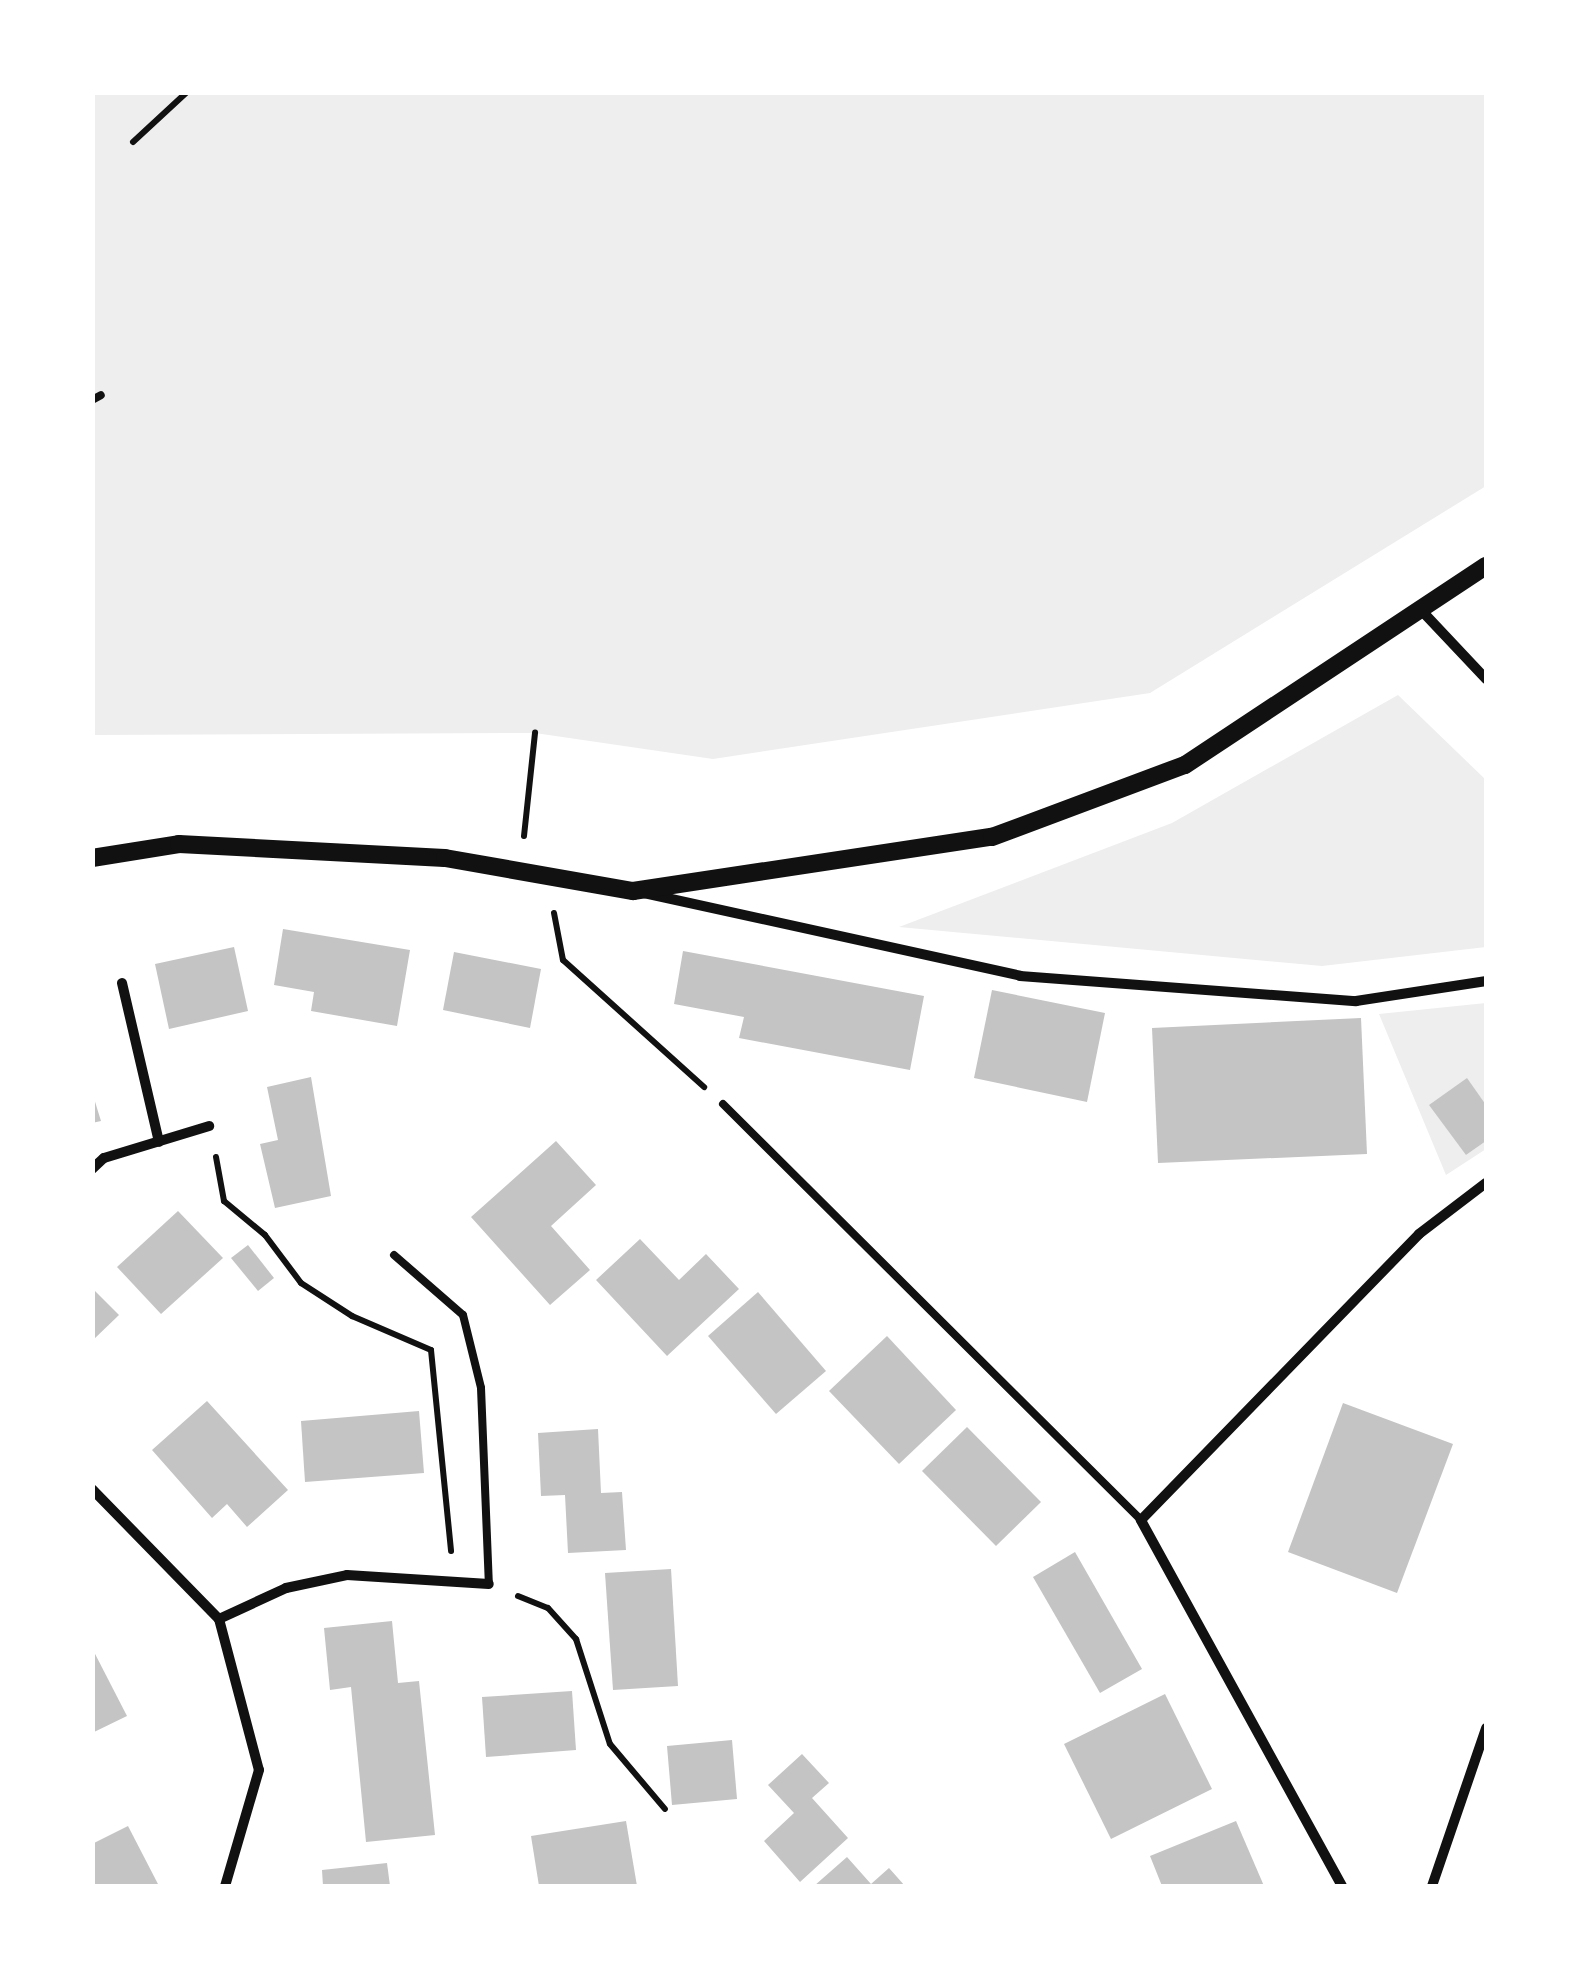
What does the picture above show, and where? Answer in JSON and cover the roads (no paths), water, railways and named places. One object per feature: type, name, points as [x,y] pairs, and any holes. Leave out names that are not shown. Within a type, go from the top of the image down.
[{"type":"street","points":[[633,891],[992,837],[1185,765],[1486,566]]},
{"type":"street","points":[[1422,610],[1486,680]]},
{"type":"street","points":[[92,858],[179,844],[445,858],[633,891],[1020,976],[1356,1001],[1486,980]]},
{"type":"street","points":[[122,984],[158,1142]]},
{"type":"street","points":[[92,1169],[104,1158],[210,1126]]},
{"type":"street","points":[[1342,1886],[1141,1520],[1419,1234],[1486,1183]]},
{"type":"street","points":[[92,1489],[219,1619],[260,1770],[225,1886]]},
{"type":"street","points":[[219,1619],[286,1588],[346,1574],[489,1584]]},
{"type":"street","points":[[1432,1886],[1486,1728]]},
{"type":"lane","points":[[724,1104],[1141,1520]]},
{"type":"lane","points":[[394,1255],[463,1314],[481,1388],[489,1584]]}]
